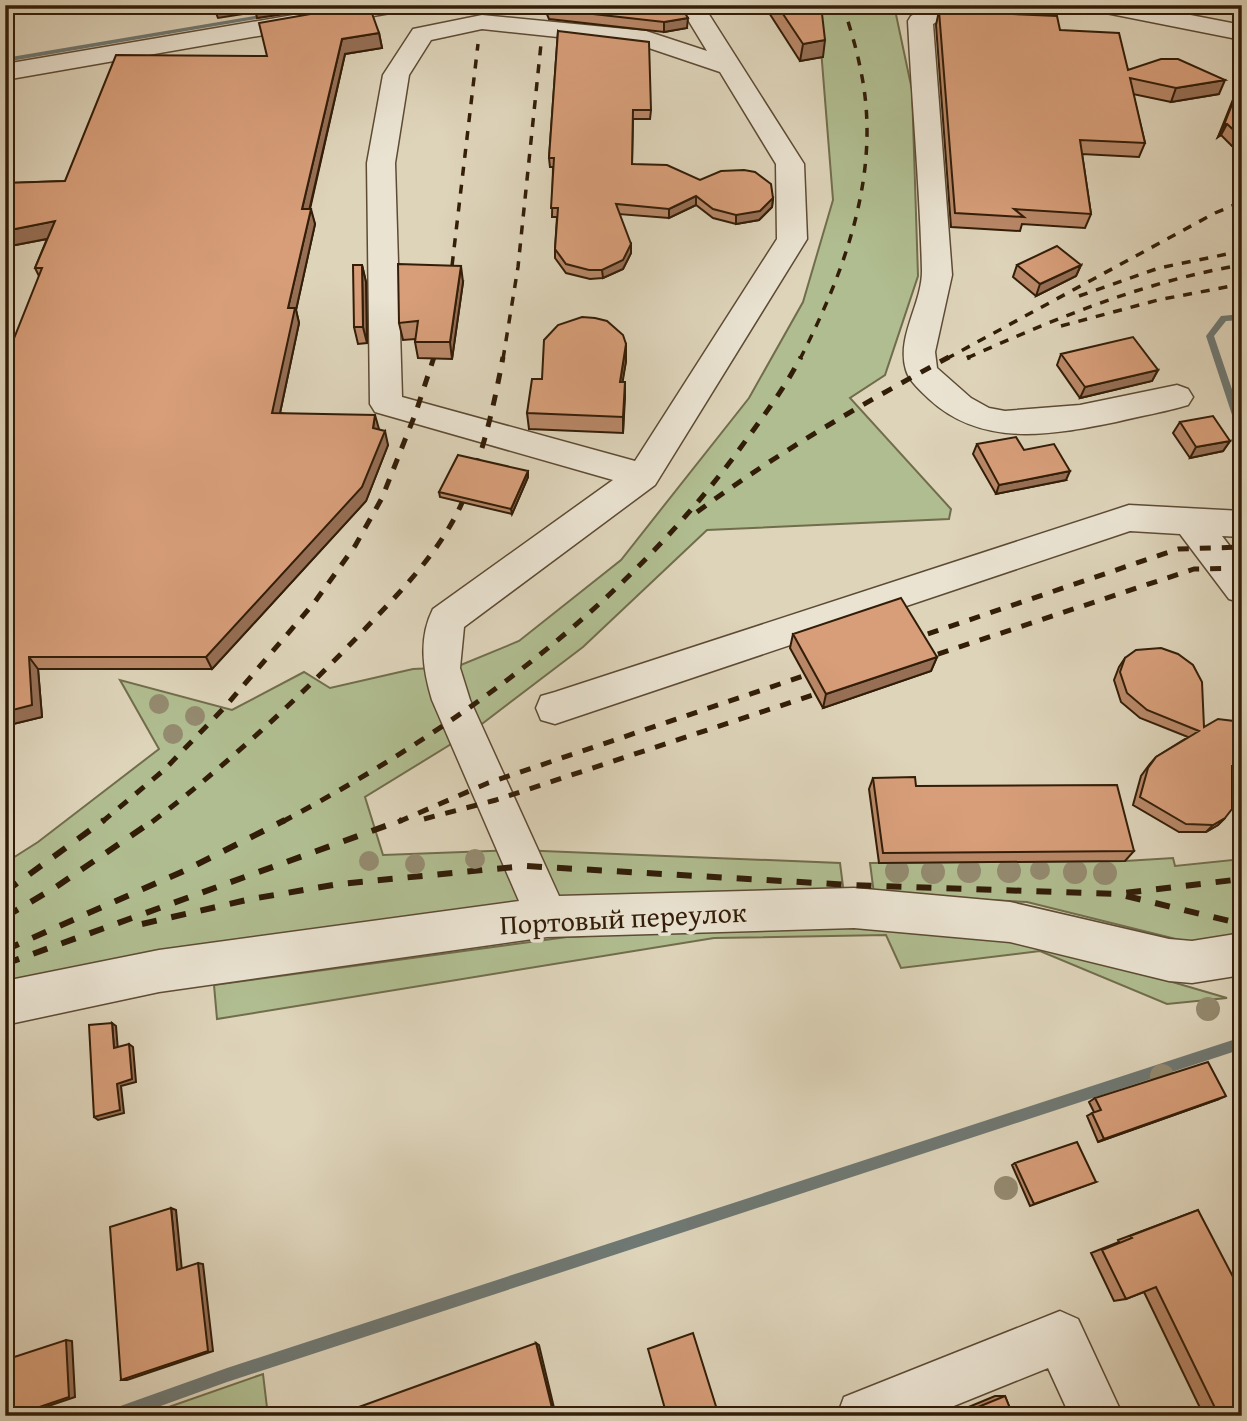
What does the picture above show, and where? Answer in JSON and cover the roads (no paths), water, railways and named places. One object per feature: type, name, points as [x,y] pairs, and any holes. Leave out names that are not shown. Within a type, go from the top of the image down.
[{"type":"street","points":[[5,72],[396,5]]},
{"type":"street","points":[[547,917],[451,700],[441,668],[446,620],[643,476],[792,239],[790,164],[691,5]]},
{"type":"street","points":[[948,5],[920,21],[937,275],[919,352],[922,372],[967,411],[1000,422],[1040,422],[1177,397]]},
{"type":"street","points":[[1101,5],[1242,33]]},
{"type":"street","points":[[643,476],[386,404],[382,163],[396,75],[422,34],[482,22],[646,39],[730,67]]},
{"type":"street","points":[[555,708],[1129,517],[1242,524]]},
{"type":"street","points":[[1190,521],[1242,589]]},
{"type":"street","name":"Портовый переулок","points":[[5,1003],[159,971],[547,917],[854,908],[1010,922],[1169,960],[1192,962],[1242,954]]},
{"type":"street","points":[[863,1416],[1060,1337],[1097,1416]]},
{"type":"waterway","points":[[5,60],[272,15]]},
{"type":"waterway","points":[[1242,317],[1224,318],[1210,336],[1242,433]]},
{"type":"waterway","points":[[112,1416],[227,1375],[1242,1043]]},
{"type":"railway","points":[[801,357],[832,290],[845,254],[856,218],[863,180],[867,143],[866,105],[858,59],[843,5]]},
{"type":"railway","points":[[450,283],[478,44]]},
{"type":"railway","points":[[503,359],[518,267],[541,44]]},
{"type":"railway","points":[[946,359],[1215,213],[1242,202]]},
{"type":"railway","points":[[1079,296],[1159,268],[1242,251]]},
{"type":"railway","points":[[970,357],[967,358],[1102,302],[1171,281],[1242,265]]},
{"type":"railway","points":[[1061,326],[1158,300],[1242,284]]},
{"type":"railway","points":[[433,359],[439,341]]},
{"type":"railway","points":[[102,822],[164,770],[224,708],[314,603],[355,546],[382,498],[416,412],[434,357]]},
{"type":"railway","points":[[152,822],[235,754],[288,706],[378,616],[430,556],[452,523],[475,469],[503,357]]},
{"type":"railway","points":[[282,822],[410,748],[471,707],[530,663],[586,616],[639,566],[689,512],[736,454],[801,357]]},
{"type":"railway","points":[[697,512],[820,430],[949,357]]},
{"type":"railway","points":[[907,641],[1178,549],[1242,547]]},
{"type":"railway","points":[[917,661],[1194,569],[1242,568]]},
{"type":"railway","points":[[398,822],[488,783],[824,669]]},
{"type":"railway","points":[[424,819],[496,800],[834,688]]},
{"type":"railway","points":[[5,892],[104,820]]},
{"type":"railway","points":[[5,917],[56,887],[154,820]]},
{"type":"railway","points":[[5,950],[186,870],[285,820]]},
{"type":"railway","points":[[5,964],[402,820]]},
{"type":"railway","points":[[142,924],[251,899],[339,884],[525,866],[851,885],[1116,894],[1242,879]]},
{"type":"railway","points":[[1126,896],[1242,924]]}]
